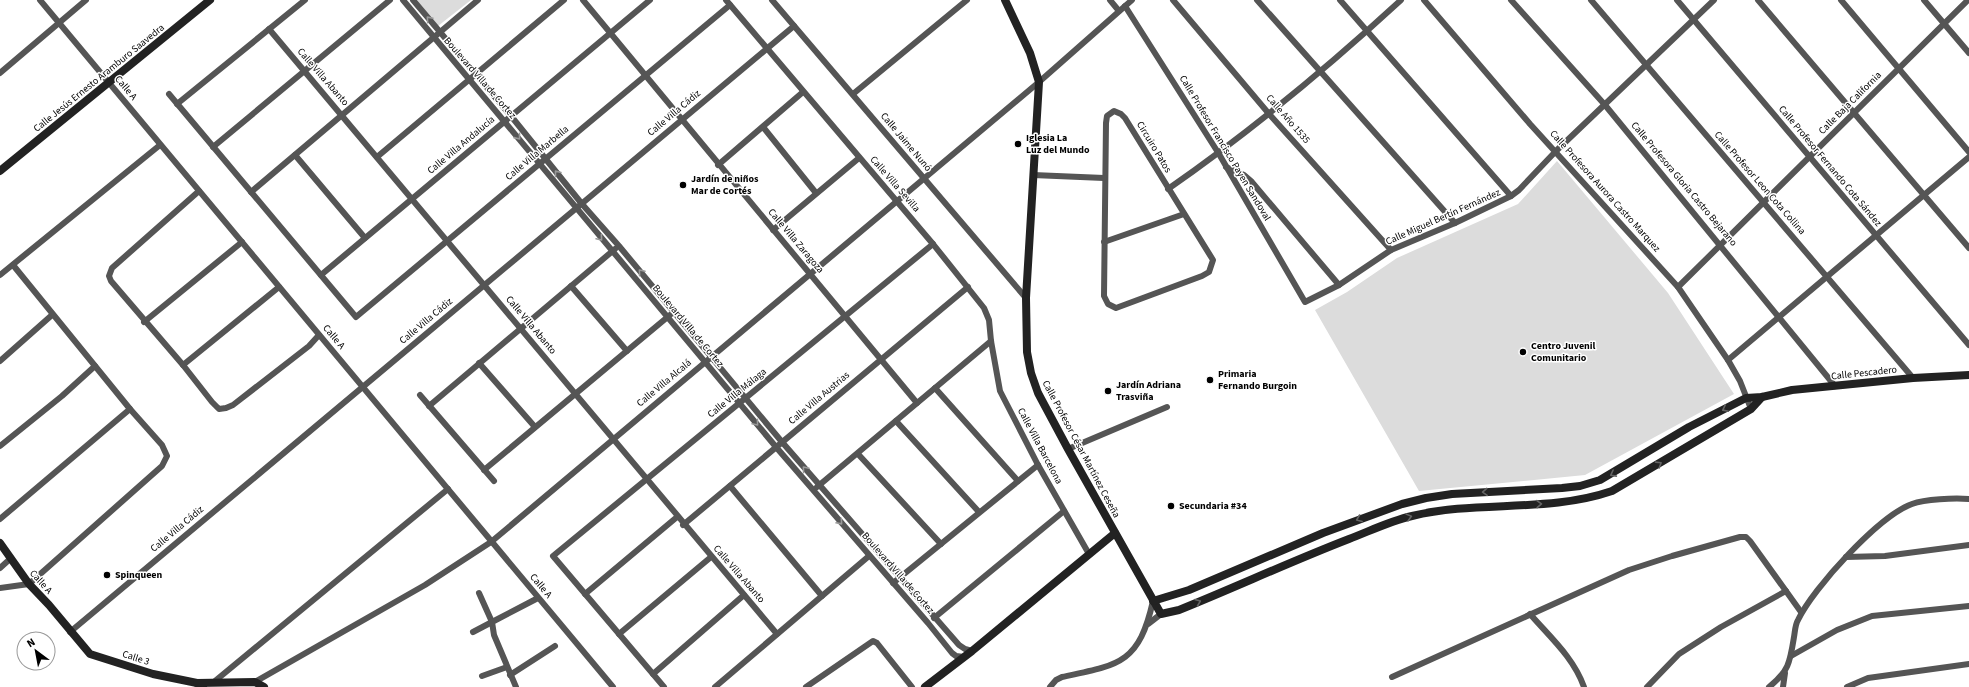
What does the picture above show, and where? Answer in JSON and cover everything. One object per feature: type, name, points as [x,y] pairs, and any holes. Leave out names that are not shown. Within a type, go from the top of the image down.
[{"type":"street","name":"Calle A","points":[[40,0],[612,687]]},
{"type":"street","points":[[0,73],[86,0]]},
{"type":"street","name":"Calle Jesús Ernesto Aramburo Saavedra","points":[[0,171],[210,0]]},
{"type":"street","points":[[177,104],[305,0]]},
{"type":"street","points":[[213,147],[389,0]]},
{"type":"street","name":"Boulevard Villa de Cortez","points":[[403,0],[433,38],[505,121],[576,209],[813,491],[928,623],[952,653],[956,656],[964,657]]},
{"type":"street","name":"Boulevard Villa de Cortez","points":[[413,0],[512,116],[582,204],[619,246],[782,442],[959,645],[972,651]]},
{"type":"street","points":[[251,192],[478,0]]},
{"type":"street","points":[[377,157],[564,0]]},
{"type":"street","name":"Calle Villa Zaragoza","points":[[583,0],[917,403]]},
{"type":"street","name":"Calle Villa Andalucía","points":[[321,275],[650,0]]},
{"type":"street","name":"Calle Jaime Nunó","points":[[772,0],[1026,298]]},
{"type":"street","points":[[853,94],[967,0]]},
{"type":"street","name":"Calle Profesor César Martínez Ceseña","points":[[1005,0],[1030,53],[1039,82],[1026,298],[1027,352],[1031,374],[1038,393],[1068,449],[1161,614]]},
{"type":"street","points":[[1110,0],[1119,11]]},
{"type":"street","name":"Calle Villa Alcalá","points":[[255,682],[425,585],[491,542],[704,361],[1039,82],[1132,0]]},
{"type":"street","name":"Calle Año 1535","points":[[1173,0],[1270,114],[1391,250]]},
{"type":"street","points":[[1257,0],[1455,223]]},
{"type":"street","points":[[1340,0],[1511,196]]},
{"type":"street","points":[[1168,189],[1219,154],[1270,114],[1367,32],[1401,0]]},
{"type":"street","name":"Calle Profesora Aurora Castro Marquez","points":[[1424,0],[1556,151],[1678,287],[1728,360],[1740,381],[1751,409]]},
{"type":"street","name":"Calle Profesora Gloria Castro Bejarano","points":[[1511,0],[1605,105],[1835,386]]},
{"type":"street","name":"Calle Profesor Leon Cota Collina","points":[[1591,0],[1913,378]]},
{"type":"street","name":"Calle Profesor Fernando Cota Sández","points":[[1677,0],[1969,345]]},
{"type":"street","name":"Calle Miguel Bertín Fernández","points":[[1305,302],[1340,285],[1391,250],[1455,223],[1511,196],[1520,190],[1556,151],[1647,66],[1714,0]]},
{"type":"street","points":[[1758,0],[1969,248]]},
{"type":"street","points":[[1841,0],[1969,152]]},
{"type":"street","points":[[1924,0],[1969,53]]},
{"type":"street","name":"Calle Baja California","points":[[1678,287],[1968,0]]},
{"type":"street","name":"Calle Villa Sevilla","points":[[728,2],[859,158],[934,244],[968,287],[987,314],[990,341]]},
{"type":"street","name":"Calle Villa Marbella","points":[[321,275],[356,317],[645,76],[728,2]]},
{"type":"street","name":"Calle Profesor Francisco Payen Sandoval","points":[[1125,6],[1219,154],[1305,302]]},
{"type":"street","name":"Calle Villa Cádiz","points":[[70,632],[794,26]]},
{"type":"street","name":"Calle Villa Abanto","points":[[270,29],[576,393],[677,517],[777,634]]},
{"type":"street","points":[[718,164],[803,92]]},
{"type":"street","points":[[169,94],[321,275]]},
{"type":"street","name":"Circuiro Patos","points":[[1114,111],[1121,114],[1125,118],[1168,189],[1211,253],[1213,260],[1209,272],[1202,276],[1116,308],[1108,304],[1104,296],[1104,178],[1107,116],[1114,111]]},
{"type":"street","points":[[763,127],[816,193]]},
{"type":"street","points":[[0,275],[160,145]]},
{"type":"street","points":[[295,155],[365,238]]},
{"type":"street","points":[[1728,360],[1969,157]]},
{"type":"street","points":[[773,230],[859,158]]},
{"type":"street","points":[[1226,167],[1244,175],[1251,181],[1340,285]]},
{"type":"street","points":[[1033,174],[1104,178]]},
{"type":"street","points":[[199,191],[112,268],[110,272],[111,281],[144,322],[183,365],[212,402],[219,408],[226,408],[233,405],[309,346],[319,335]]},
{"type":"street","points":[[1104,242],[1184,214]]},
{"type":"street","points":[[144,322],[242,242]]},
{"type":"street","name":"Calle Villa Málaga","points":[[585,594],[553,556],[934,244]]},
{"type":"street","points":[[429,406],[619,246]]},
{"type":"street","points":[[0,588],[28,584],[153,475],[165,462],[167,456],[162,445],[52,315],[13,265]]},
{"type":"street","points":[[571,286],[627,351]]},
{"type":"street","points":[[183,365],[279,287]]},
{"type":"street","name":"Calle Villa Austrias","points":[[684,524],[968,287]]},
{"type":"street","points":[[484,470],[674,312]]},
{"type":"street","points":[[0,361],[52,315]]},
{"type":"street","points":[[813,491],[990,341]]},
{"type":"street","name":"Calle Villa Barcelona","points":[[990,341],[1000,391],[1038,465],[1089,554]]},
{"type":"street","points":[[479,363],[535,428]]},
{"type":"street","points":[[0,446],[62,396],[95,366]]},
{"type":"street","name":"Calle Pescadero","points":[[1746,398],[1762,397],[1792,390],[1913,378],[1969,375]]},
{"type":"street","points":[[935,388],[1018,481]]},
{"type":"street","points":[[420,395],[494,481]]},
{"type":"street","points":[[1148,624],[1161,614],[1179,610],[1328,547],[1412,516],[1449,510],[1570,502],[1591,498],[1612,491],[1751,409],[1762,397]]},
{"type":"street","points":[[1050,687],[1056,680],[1062,677],[1100,669],[1125,658],[1137,646],[1148,624],[1154,601],[1189,590],[1378,512],[1426,498],[1452,494],[1562,488],[1600,480],[1689,428],[1746,398]]},
{"type":"street","points":[[1068,449],[1167,407]]},
{"type":"street","points":[[0,519],[130,409]]},
{"type":"street","points":[[896,421],[980,512]]},
{"type":"street","points":[[858,454],[941,544]]},
{"type":"street","points":[[893,583],[1038,465]]},
{"type":"street","points":[[730,486],[822,596]]},
{"type":"street","points":[[215,681],[448,489]]},
{"type":"street","points":[[1510,505],[1511,490]]},
{"type":"street","points":[[1783,687],[1791,656],[1796,622],[1813,594],[1846,557],[1878,527],[1906,506],[1919,502],[1969,499]]},
{"type":"street","points":[[928,623],[1064,511]]},
{"type":"street","points":[[664,687],[585,594],[677,517]]},
{"type":"street","points":[[925,687],[972,651],[1115,533]]},
{"type":"street","points":[[1324,533],[1328,547]]},
{"type":"street","points":[[1392,677],[1629,570],[1672,556],[1743,537],[1750,541],[1802,612]]},
{"type":"street","name":"Calle A","points":[[0,543],[28,584],[49,605],[70,632]]},
{"type":"street","points":[[1846,557],[1884,556],[1969,545]]},
{"type":"street","points":[[715,687],[869,556]]},
{"type":"street","points":[[619,634],[711,557]]},
{"type":"street","points":[[0,568],[10,559]]},
{"type":"street","points":[[1647,687],[1679,654],[1721,627],[1786,591]]},
{"type":"street","points":[[479,593],[492,622],[494,635],[516,687]]},
{"type":"street","points":[[653,674],[744,595]]},
{"type":"street","points":[[473,632],[538,598]]},
{"type":"street","points":[[1791,656],[1837,630],[1872,616],[1969,606]]},
{"type":"street","points":[[1530,614],[1568,657],[1580,675],[1584,687]]},
{"type":"street","name":"Calle 3","points":[[70,632],[90,654],[153,674],[200,685],[215,681],[255,682]]},
{"type":"street","points":[[806,687],[873,641],[878,643],[912,687]]},
{"type":"street","points":[[510,675],[555,646]]},
{"type":"street","points":[[1847,687],[1868,678],[1969,664]]},
{"type":"street","points":[[482,676],[507,667]]},
{"type":"street","points":[[1769,687],[1786,672]]},
{"type":"street","points":[[1655,680],[1658,687]]},
{"type":"street","points":[[255,682],[264,687]]},
{"type":"shaded area","points":[[417,0],[471,0],[438,26]]},
{"type":"shaded area","name":"Centro Juvenil Comunitario","points":[[1557,161],[1668,293],[1734,394],[1585,475],[1419,491],[1315,310],[1347,292],[1397,258],[1518,204]]},
{"type":"place","name":"Iglesia La Luz del Mundo","points":[[1018,144]]},
{"type":"place","name":"Jardín de niños Mar de Cortés","points":[[683,185]]},
{"type":"place","name":"Centro Juvenil Comunitario","points":[[1523,352]]},
{"type":"place","name":"Primaria Fernando Burgoin","points":[[1210,380]]},
{"type":"place","name":"Jardín Adriana Trasviña","points":[[1108,391]]},
{"type":"place","name":"Secundaria #34","points":[[1171,506]]},
{"type":"place","name":"Spinqueen","points":[[107,575]]}]
